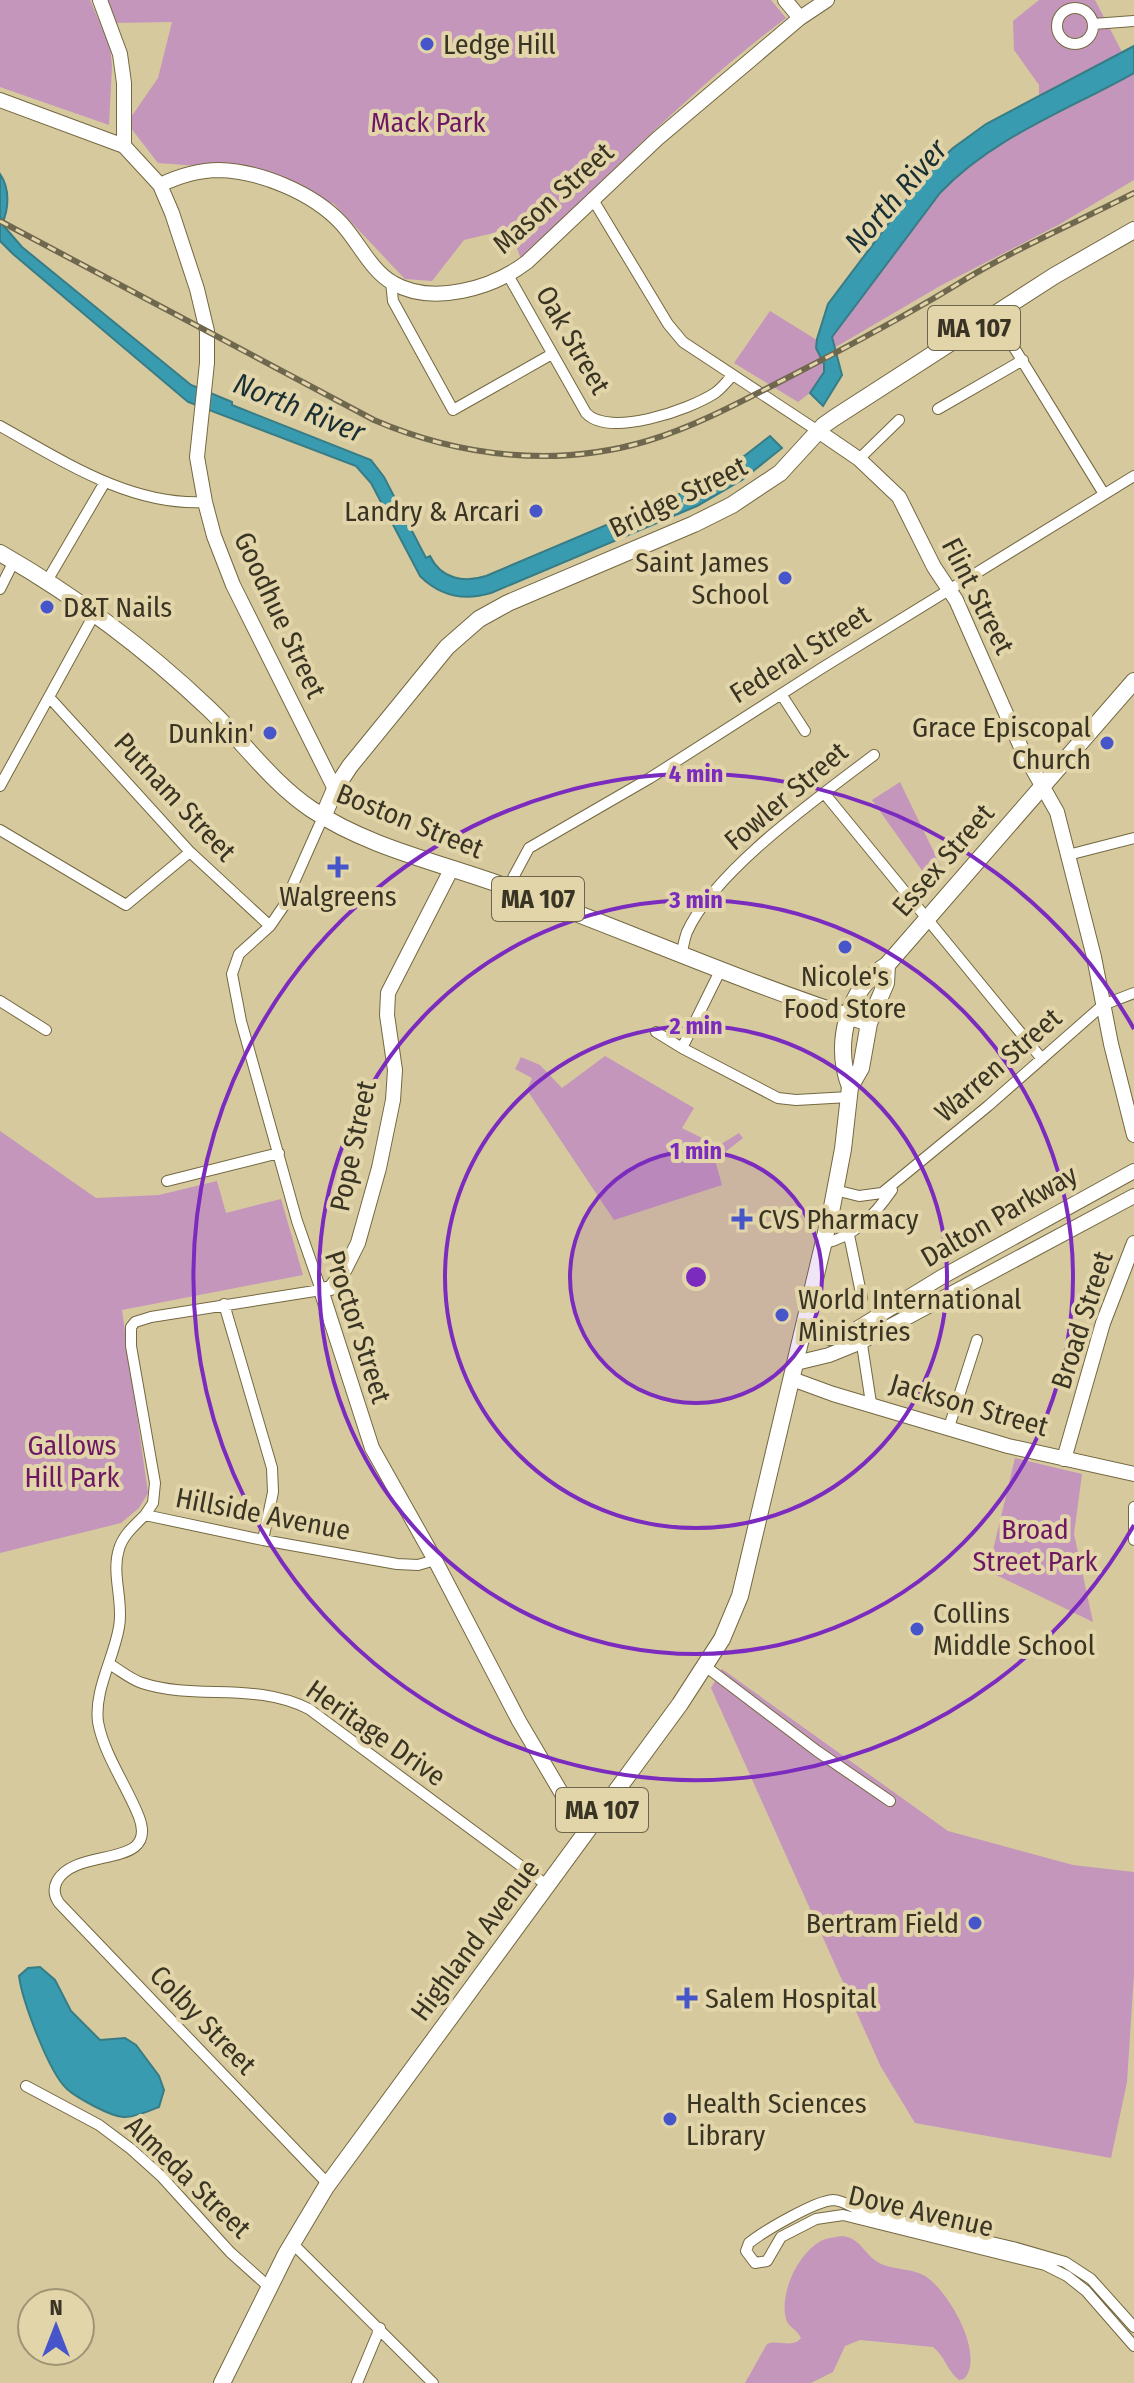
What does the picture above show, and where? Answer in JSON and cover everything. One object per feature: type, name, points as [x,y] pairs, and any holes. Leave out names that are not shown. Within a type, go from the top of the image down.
[{"type":"main road","name":"Bridge Street","points":[[323,817],[335,789],[350,766],[447,647],[479,619],[508,603],[732,505],[780,473],[834,418],[1054,276],[1134,230]]},
{"type":"main road","name":"Boston Street","points":[[7,557],[95,613],[195,695],[282,786],[323,817],[358,834],[508,887],[720,971],[869,1023]]},
{"type":"main road","name":"Essex Street","points":[[850,1092],[843,1068],[844,1035],[848,1016],[861,988],[873,973],[887,965],[1134,681]]},
{"type":"main road","name":"Essex Street","points":[[823,1244],[843,1149],[850,1092],[861,1068],[869,1023],[886,983],[887,965]]},
{"type":"main road","name":"Highland Avenue","points":[[222,2383],[292,2243],[328,2184],[548,1886],[705,1666],[732,1619],[823,1244]]},
{"type":"street","points":[[100,0],[120,54],[124,83],[124,146]]},
{"type":"street","points":[[785,0],[800,18]]},
{"type":"street","name":"Mason Street","points":[[391,282],[412,290],[437,293],[468,289],[508,275],[527,262],[592,198],[690,110],[800,18],[827,0]]},
{"type":"street","points":[[1093,24],[1134,21]]},
{"type":"street","points":[[0,100],[124,146],[160,185],[181,176],[220,170],[246,173],[316,202],[334,215],[391,282],[393,301],[453,410],[552,354]]},
{"type":"street","name":"Goodhue Street","points":[[160,185],[201,303],[207,331],[206,379],[197,457],[214,536],[233,585],[335,789]]},
{"type":"street","name":"Flint Street","points":[[592,198],[675,333],[693,350],[859,459],[899,497],[934,567],[950,590],[1023,752],[1057,812],[1134,1135]]},
{"type":"street","name":"Oak Street","points":[[508,275],[591,418],[605,423],[651,418],[713,394],[732,376]]},
{"type":"street","points":[[994,315],[1104,494]]},
{"type":"street","points":[[938,409],[1023,360]]},
{"type":"street","points":[[859,459],[899,420]]},
{"type":"street","points":[[0,426],[105,482],[154,499],[205,502]]},
{"type":"street","name":"Federal Street","points":[[508,887],[529,848],[650,778],[1134,476]]},
{"type":"street","points":[[47,581],[105,482]]},
{"type":"street","points":[[0,589],[7,557]]},
{"type":"street","points":[[2,778],[95,613]]},
{"type":"street","points":[[781,694],[805,731]]},
{"type":"street","name":"Putnam Street","points":[[49,697],[190,852],[270,926]]},
{"type":"street","name":"Fowler Street","points":[[681,956],[686,934],[696,917],[729,875],[824,793],[874,755]]},
{"type":"street","points":[[824,793],[1042,1059]]},
{"type":"street","name":"Proctor Street","points":[[323,817],[283,907],[270,926],[239,954],[232,974],[241,1021],[299,1230],[372,1448],[519,1721],[585,1833]]},
{"type":"street","points":[[0,830],[126,905],[190,852]]},
{"type":"street","points":[[1068,855],[1134,838]]},
{"type":"street","name":"Pope Street","points":[[321,1290],[331,1288],[353,1255],[379,1168],[395,1080],[387,1015],[388,993],[452,868]]},
{"type":"street","points":[[682,1048],[720,971]]},
{"type":"street","name":"Warren Street","points":[[835,1190],[867,1196],[882,1193],[1103,1005],[1134,993]]},
{"type":"street","points":[[0,1001],[46,1030]]},
{"type":"street","points":[[656,1032],[778,1098],[796,1100],[850,1092]]},
{"type":"street","points":[[167,1181],[279,1153]]},
{"type":"street","name":"Dalton Parkway","points":[[794,1371],[829,1355],[940,1278],[1134,1171]]},
{"type":"street","name":"Warren Street","points":[[823,1244],[849,1235],[877,1212],[898,1182]]},
{"type":"street","name":"Dalton Parkway","points":[[804,1327],[836,1338],[860,1335],[1134,1196]]},
{"type":"street","points":[[849,1235],[862,1298]]},
{"type":"street","name":"Broad Street","points":[[1064,1459],[1103,1323],[1134,1243]]},
{"type":"street","points":[[145,1515],[153,1503],[155,1483],[131,1346],[135,1322],[224,1304],[321,1290]]},
{"type":"street","points":[[224,1304],[272,1468],[273,1492],[263,1540]]},
{"type":"street","points":[[860,1335],[871,1403]]},
{"type":"street","points":[[949,1427],[977,1340]]},
{"type":"street","name":"Jackson Street","points":[[794,1371],[833,1394],[1008,1446],[1134,1474]]},
{"type":"street","points":[[1134,1507],[1134,1540]]},
{"type":"street","name":"Hillside Avenue","points":[[55,1884],[71,1867],[91,1859],[130,1851],[138,1847],[141,1841],[139,1816],[99,1724],[99,1700],[120,1617],[118,1549],[129,1531],[145,1515],[397,1564],[418,1565],[435,1560]]},
{"type":"street","name":"Heritage Drive","points":[[109,1664],[140,1682],[272,1695],[309,1709],[548,1886]]},
{"type":"street","points":[[705,1666],[837,1766],[890,1801]]},
{"type":"street","name":"Colby Street","points":[[55,1884],[54,1896],[59,1903],[328,2184]]},
{"type":"street","name":"Almeda Street","points":[[26,2086],[99,2125],[131,2149],[161,2176],[230,2252],[269,2287]]},
{"type":"street","name":"Dove Avenue","points":[[1134,2327],[1091,2279],[1065,2262],[863,2212],[841,2202],[820,2203],[749,2243],[746,2251],[755,2263],[767,2261],[781,2237],[824,2216],[843,2215],[905,2229],[1045,2265],[1067,2276],[1086,2291],[1134,2346]]},
{"type":"street","points":[[292,2243],[433,2383]]},
{"type":"street","points":[[357,2383],[380,2328]]},
{"type":"green space","points":[[0,0],[90,0],[110,46],[109,125],[0,87]]},
{"type":"green space","name":"Mack Park","points":[[107,0],[771,0],[786,18],[683,104],[521,259],[510,229],[464,240],[432,281],[405,279],[334,204],[253,170],[158,163],[127,123],[158,78],[172,22],[112,23]]},
{"type":"green space","points":[[1039,0],[1095,0],[1122,52],[1046,93],[1046,119],[1134,73],[1134,180],[834,348],[838,357],[825,364],[816,386],[798,402],[734,363],[770,311],[820,342],[831,337],[940,193],[987,153],[1039,122],[1039,85],[1014,50],[1013,21]]},
{"type":"green space","points":[[900,782],[944,873],[933,886],[872,800]]},
{"type":"green space","points":[[605,1056],[694,1108],[682,1128],[718,1146],[739,1133],[743,1138],[715,1160],[722,1185],[614,1220],[527,1090],[532,1078],[515,1069],[521,1057],[540,1065],[562,1088]]},
{"type":"green space","name":"Gallows Hill Park","points":[[0,1131],[96,1198],[159,1195],[217,1181],[226,1213],[281,1199],[303,1275],[122,1310],[148,1493],[139,1508],[121,1523],[0,1553]]},
{"type":"green space","name":"Broad Street Park","points":[[1015,1458],[1082,1474],[1074,1534],[1093,1622],[988,1571]]},
{"type":"green space","name":"Bertram Field","points":[[722,1669],[948,1831],[1073,1865],[1134,1872],[1134,1974],[1127,2082],[1111,2158],[915,2123],[881,2067],[711,1688]]},
{"type":"green space","points":[[842,2236],[857,2242],[882,2264],[913,2271],[934,2283],[953,2308],[967,2340],[970,2368],[964,2379],[959,2380],[955,2376],[933,2347],[860,2340],[845,2346],[833,2372],[811,2383],[745,2383],[767,2344],[793,2343],[801,2338],[787,2322],[785,2297],[788,2285],[799,2263],[814,2245]]},
{"type":"water","points":[[1134,46],[1134,73],[1007,140],[961,173],[940,193],[832,337],[842,375],[823,406],[810,393],[824,372],[824,364],[816,348],[828,304],[925,175],[953,148],[986,124]]},
{"type":"water","points":[[0,174],[6,186],[7,199],[2,224],[22,247],[191,385],[232,402],[232,405],[371,460],[384,477],[426,558],[430,556],[440,570],[454,577],[470,579],[486,576],[689,490],[730,467],[770,436],[782,448],[742,480],[697,506],[491,593],[462,597],[445,593],[420,576],[371,483],[356,466],[188,402],[13,254],[0,241]]},
{"type":"water","points":[[40,1967],[55,1980],[71,2011],[100,2040],[125,2038],[136,2045],[159,2076],[164,2090],[159,2107],[123,2117],[78,2097],[60,2081],[31,2018],[19,1976],[28,1968]]},
{"type":"railway","points":[[0,221],[374,420],[440,443],[474,450],[543,456],[613,449],[666,435],[702,420],[854,343],[999,260],[1134,193]]},
{"type":"place","name":"Ledge Hill","points":[[427,44]]},
{"type":"place","name":"Landry & Arcari","points":[[536,511]]},
{"type":"place","name":"Saint James School","points":[[785,578]]},
{"type":"place","name":"D&T Nails","points":[[47,607]]},
{"type":"place","name":"Dunkin'","points":[[270,733]]},
{"type":"place","name":"Grace Episcopal Church","points":[[1107,743]]},
{"type":"place","name":"Walgreens","points":[[338,867]]},
{"type":"place","name":"Nicole's Food Store","points":[[845,947]]},
{"type":"place","name":"CVS Pharmacy","points":[[742,1219]]},
{"type":"place","name":"World International Ministries","points":[[782,1315]]},
{"type":"place","name":"Collins Middle School","points":[[917,1629]]},
{"type":"place","name":"Bertram Field","points":[[975,1923]]},
{"type":"place","name":"Salem Hospital","points":[[687,1998]]},
{"type":"place","name":"Health Sciences Library","points":[[670,2119]]},
{"type":"water label","name":"North River","points":[[896,196]]},
{"type":"water label","name":"North River","points":[[299,408]]}]
